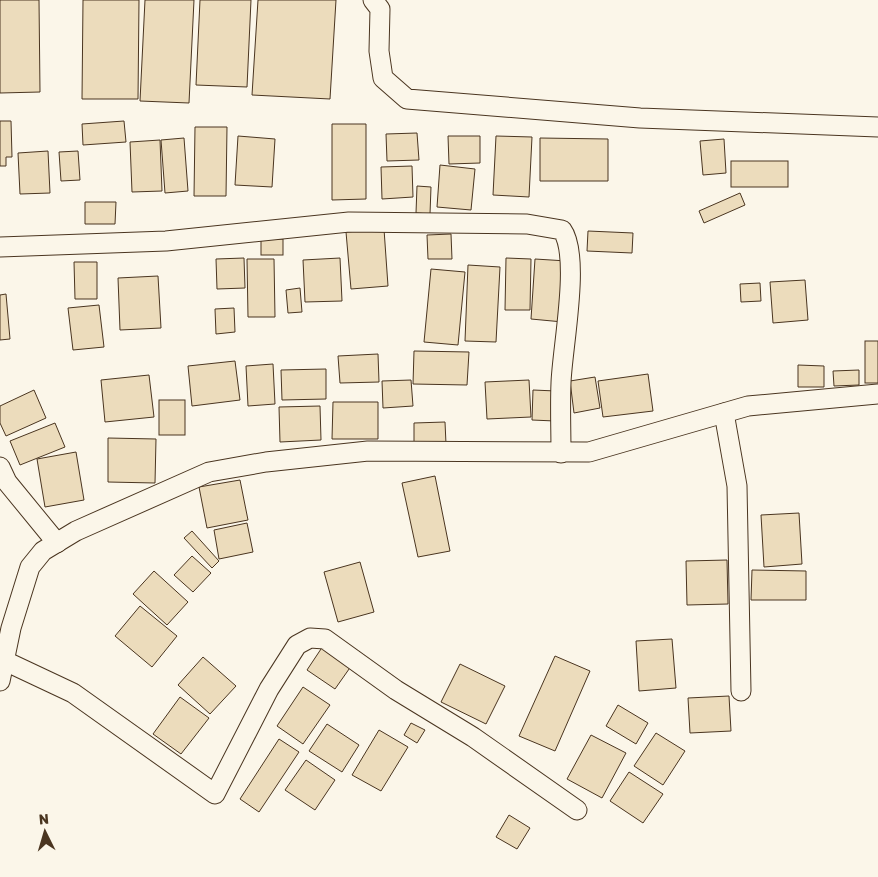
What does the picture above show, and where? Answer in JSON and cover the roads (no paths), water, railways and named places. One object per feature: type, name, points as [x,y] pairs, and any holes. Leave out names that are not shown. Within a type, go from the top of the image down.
[{"type":"street","points":[[373,0],[380,10],[379,51],[382,78],[407,99],[640,118],[878,127]]},
{"type":"street","points":[[0,247],[166,241],[349,222],[527,224],[562,230],[566,236],[571,264],[561,382],[561,453]]},
{"type":"street","points":[[0,681],[11,628],[30,567],[43,551],[57,542],[112,515],[209,472],[261,463],[368,451],[589,452],[748,406],[878,394]]},
{"type":"street","points":[[724,413],[737,486],[741,691]]},
{"type":"street","points":[[0,467],[7,482],[57,542]]},
{"type":"street","points":[[4,661],[73,694],[215,794],[269,689],[296,645],[310,638],[325,639],[396,690],[473,737],[577,810]]}]
